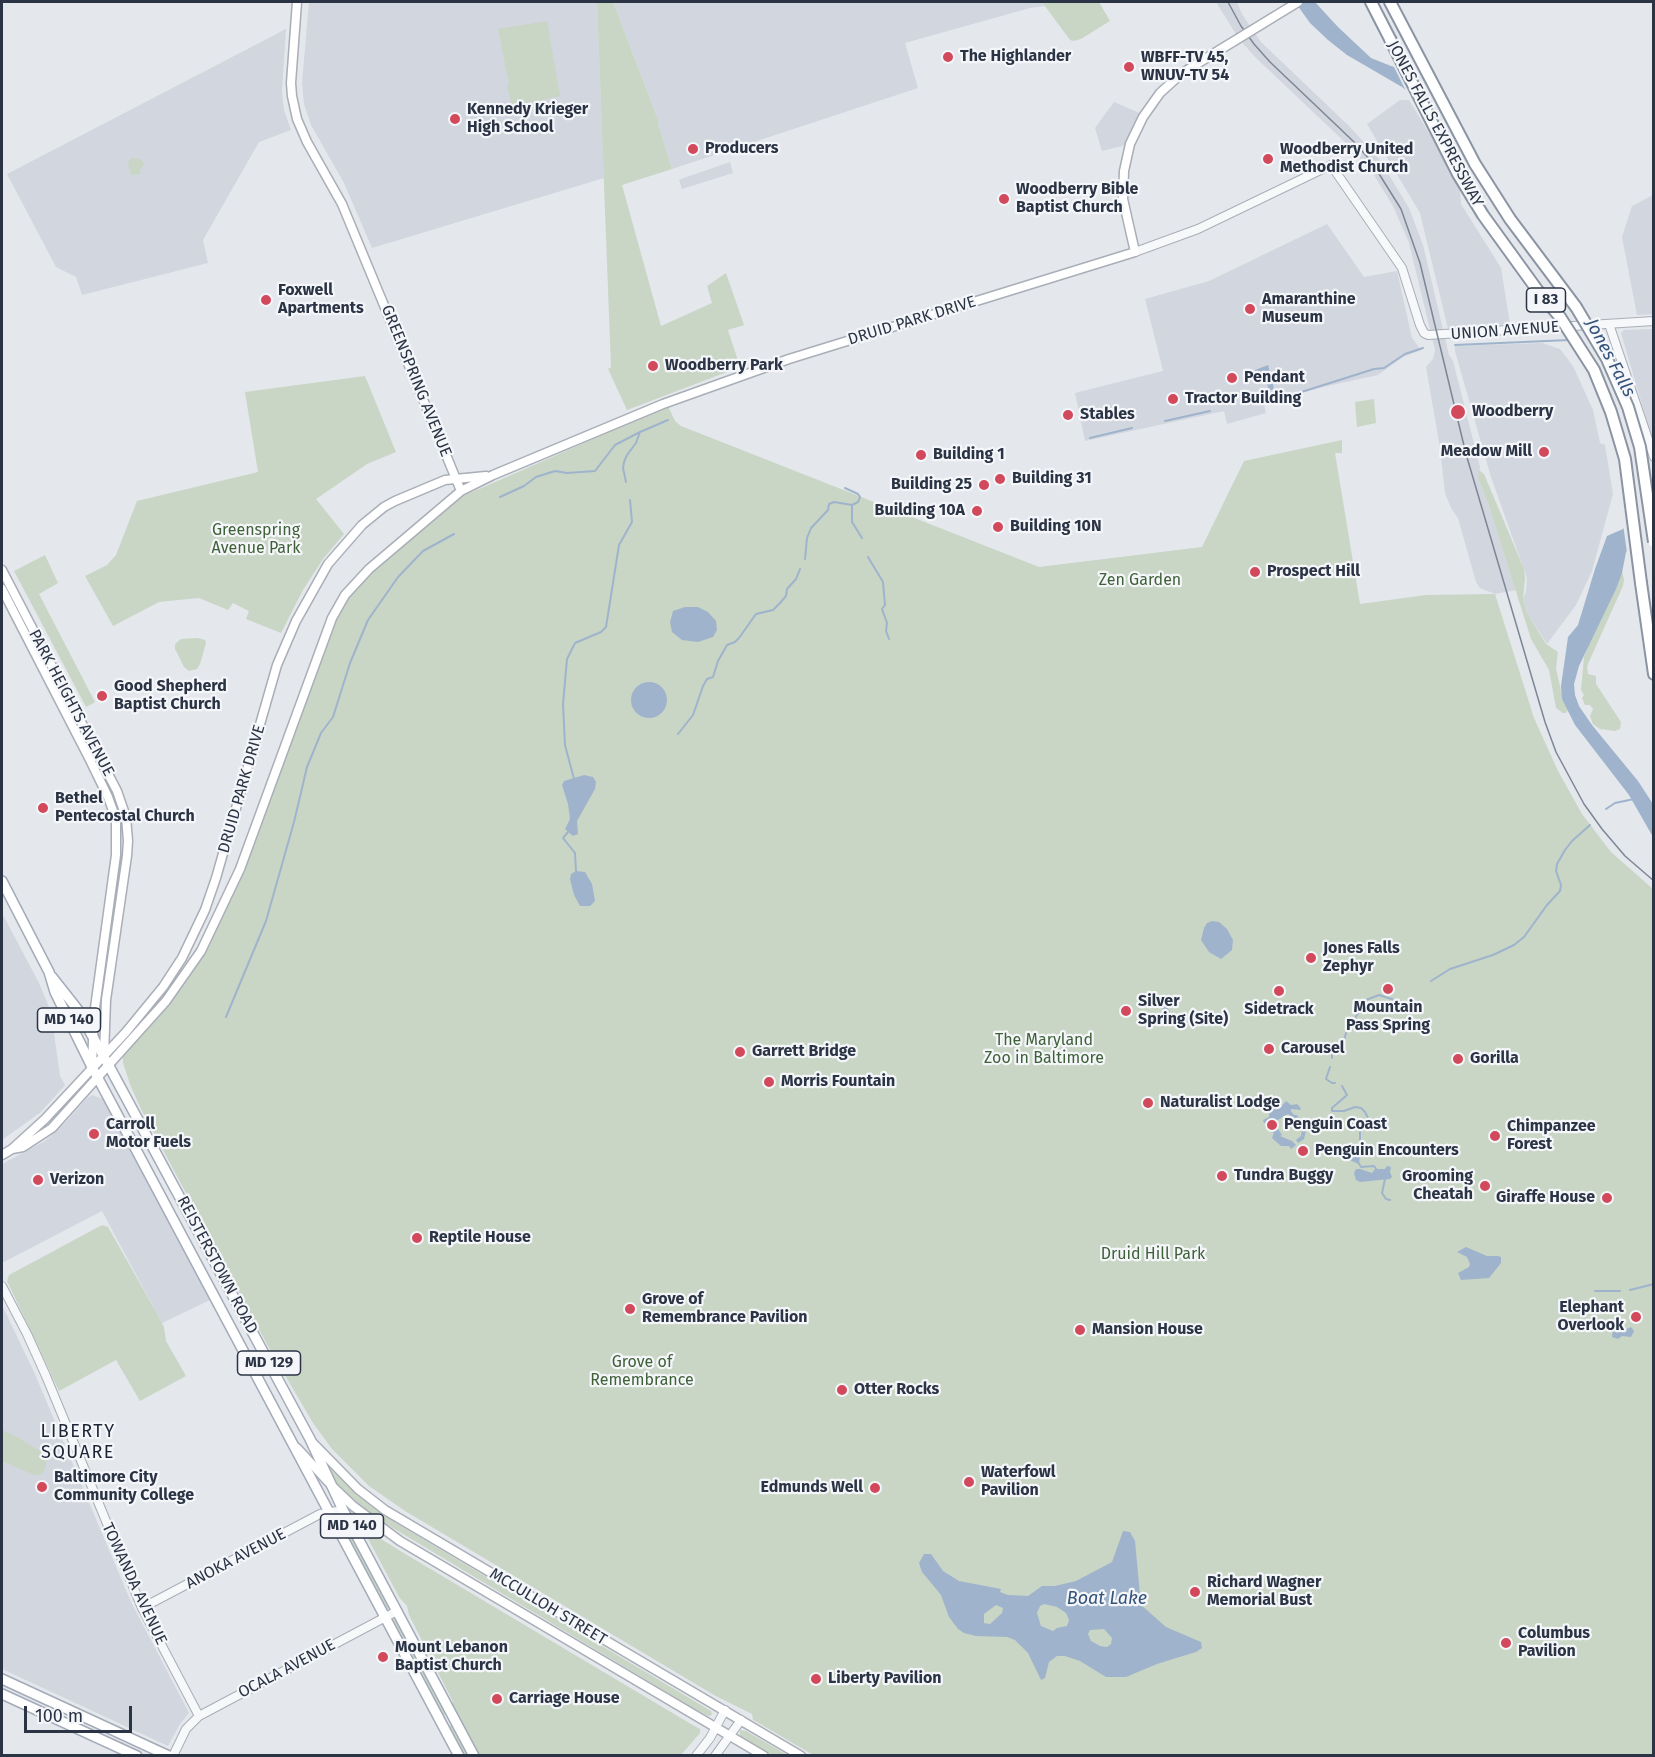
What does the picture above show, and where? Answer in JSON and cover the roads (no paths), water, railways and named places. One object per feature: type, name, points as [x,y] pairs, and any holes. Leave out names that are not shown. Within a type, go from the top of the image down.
[{"type":"highway","name":"JONES FALLS EXPRESSWAY","points":[[1371,2],[1458,174],[1483,215],[1538,291],[1560,317],[1594,370],[1611,411],[1625,459],[1653,674]]},
{"type":"highway","name":"JONES FALLS EXPRESSWAY","points":[[1390,2],[1475,164],[1510,219],[1576,307],[1620,385],[1640,447],[1653,542]]},
{"type":"main road","name":"GREENSPRING AVENUE","points":[[297,2],[291,82],[297,119],[307,142],[342,204],[461,491]]},
{"type":"main road","points":[[1136,252],[1123,199],[1124,171],[1130,144],[1141,119],[1160,93],[1195,64],[1298,2]]},
{"type":"main road","name":"DRUID PARK DRIVE","points":[[12,1149],[23,1147],[46,1133],[99,1078],[178,986],[201,951],[240,869],[324,636],[341,600],[369,569],[461,491],[492,475],[703,388],[798,356],[1136,252]]},
{"type":"main road","name":"DRUID PARK DRIVE","points":[[2,1155],[12,1149],[45,1119],[132,1025],[164,987],[196,930],[216,878],[277,665],[296,621],[319,578],[351,536],[384,507],[436,483],[456,478],[492,475]]},
{"type":"main road","name":"PARK HEIGHTS AVENUE","points":[[2,570],[117,791],[126,817],[128,848],[106,1000],[104,1055]]},
{"type":"main road","name":"PARK HEIGHTS AVENUE","points":[[2,589],[99,779],[116,819],[116,855],[94,1010],[92,1067]]},
{"type":"main road","name":"REISTERSTOWN ROAD","points":[[2,881],[49,972],[55,992],[92,1067],[459,1755]]},
{"type":"main road","name":"REISTERSTOWN ROAD","points":[[49,972],[65,992],[104,1055],[310,1439],[343,1510],[474,1755]]},
{"type":"main road","name":"MCCULLOH STREET","points":[[310,1439],[345,1477],[385,1510],[801,1755]]},
{"type":"main road","name":"MD 129","points":[[295,1445],[332,1486],[359,1511],[400,1541],[764,1755]]},
{"type":"main road","points":[[2,1679],[171,1755]]},
{"type":"main road","points":[[2,1694],[137,1755]]},
{"type":"street","name":"DRUID PARK DRIVE","points":[[1136,252],[1187,234],[1331,165],[1402,268],[1420,325],[1424,333],[1428,335]]},
{"type":"street","name":"UNION AVENUE","points":[[1428,335],[1653,321]]},
{"type":"street","points":[[1609,324],[1653,457]]},
{"type":"street","name":"TOWANDA AVENUE","points":[[2,1286],[46,1376],[142,1608],[199,1716]]},
{"type":"street","name":"ANOKA AVENUE","points":[[142,1608],[320,1514],[343,1510]]},
{"type":"street","name":"OCALA AVENUE","points":[[171,1755],[186,1729],[199,1716],[397,1611]]},
{"type":"street","points":[[696,1755],[717,1726],[725,1710]]},
{"type":"street","points":[[715,1755],[741,1720]]},
{"type":"water","points":[[1295,2],[1315,2],[1371,58],[1412,71],[1438,92],[1454,117],[1519,240],[1587,332],[1619,391],[1637,451],[1648,521],[1646,530],[1626,552],[1616,589],[1579,666],[1574,684],[1579,706],[1638,781],[1653,804],[1653,837],[1629,795],[1575,725],[1562,699],[1561,686],[1568,637],[1578,625],[1607,536],[1623,529],[1628,520],[1625,477],[1615,434],[1596,377],[1581,346],[1565,323],[1546,303],[1495,237],[1452,157],[1413,96],[1402,87],[1347,55],[1328,40],[1310,23]]},
{"type":"water","points":[[1268,365],[1274,389],[1269,391],[1267,383],[1262,384],[1255,370]]},
{"type":"water","points":[[685,607],[698,607],[708,612],[716,621],[717,630],[713,637],[698,642],[682,640],[672,632],[670,622],[673,611]]},
{"type":"water","points":[[649,682],[661,688],[667,700],[661,712],[649,718],[637,712],[631,700],[637,688]]},
{"type":"water","points":[[584,775],[593,777],[596,782],[595,789],[577,821],[578,834],[573,836],[565,829],[570,819],[562,785],[564,781]]},
{"type":"water","points":[[576,871],[585,872],[592,884],[595,901],[590,906],[580,906],[574,895],[570,879],[571,874]]},
{"type":"water","points":[[1212,921],[1219,922],[1227,929],[1233,940],[1232,950],[1221,959],[1209,952],[1201,940],[1204,928]]},
{"type":"water","points":[[1153,993],[1163,1001],[1170,1012],[1167,1024],[1163,1021],[1160,1023],[1149,1014],[1152,1013],[1158,1019],[1166,1017],[1159,1001],[1151,997]]},
{"type":"water","name":"Penguin Coast","points":[[1286,1101],[1300,1107],[1301,1110],[1291,1109],[1291,1111],[1297,1115],[1306,1131],[1304,1139],[1298,1143],[1296,1140],[1301,1136],[1302,1129],[1297,1121],[1288,1114],[1276,1121],[1276,1126],[1282,1135],[1280,1136],[1296,1145],[1291,1149],[1289,1146],[1281,1146],[1272,1138],[1274,1133],[1270,1128],[1265,1128],[1267,1123],[1263,1120],[1269,1117],[1270,1107],[1279,1109]]},
{"type":"water","points":[[1361,1143],[1359,1164],[1347,1159],[1347,1156]]},
{"type":"water","points":[[1387,1166],[1391,1167],[1392,1177],[1390,1179],[1360,1182],[1356,1180],[1354,1173],[1356,1169],[1372,1173],[1375,1169],[1385,1169]]},
{"type":"water","points":[[1466,1247],[1487,1256],[1501,1257],[1501,1263],[1489,1278],[1461,1280],[1458,1273],[1470,1264],[1467,1257],[1457,1252]]},
{"type":"water","points":[[1617,1326],[1624,1330],[1631,1327],[1634,1331],[1631,1337],[1622,1336],[1618,1339],[1612,1337],[1613,1329]]},
{"type":"water","name":"Boat Lake","points":[[1123,1531],[1130,1532],[1135,1541],[1141,1605],[1166,1627],[1201,1642],[1202,1648],[1126,1677],[1106,1677],[1080,1661],[1057,1656],[1049,1662],[1045,1678],[1041,1680],[1028,1653],[1015,1640],[1007,1637],[976,1636],[958,1629],[949,1617],[941,1595],[922,1572],[919,1563],[924,1554],[931,1554],[943,1571],[959,1581],[1001,1589],[1000,1592],[1008,1595],[1028,1596],[1042,1586],[1055,1586],[1076,1581],[1112,1562]],"holes":[[[1044,1604],[1057,1607],[1066,1613],[1069,1620],[1067,1626],[1053,1631],[1041,1626],[1037,1613],[1040,1606]],[[996,1605],[1003,1608],[1002,1613],[990,1624],[984,1623],[984,1614]],[[1104,1629],[1112,1638],[1111,1644],[1107,1647],[1100,1646],[1091,1641],[1088,1634],[1090,1630]]]},
{"type":"waterway","points":[[1455,345],[1569,340]]},
{"type":"waterway","points":[[1256,402],[1289,396],[1374,369],[1384,368],[1405,354],[1423,348]]},
{"type":"waterway","points":[[1165,421],[1210,411]]},
{"type":"waterway","points":[[500,497],[524,486],[536,477],[555,471],[567,473],[595,471],[615,445],[668,420]]},
{"type":"waterway","points":[[1090,438],[1132,428]]},
{"type":"waterway","points":[[626,482],[624,462],[640,432]]},
{"type":"waterway","points":[[805,559],[807,538],[811,528],[828,510],[829,504],[834,502],[852,505],[858,502],[860,497],[858,494],[845,488]]},
{"type":"waterway","points":[[574,779],[565,745],[563,704],[567,659],[575,643],[601,632],[606,627],[619,545],[632,522],[630,500]]},
{"type":"waterway","points":[[852,505],[852,522],[862,538]]},
{"type":"waterway","points":[[226,1017],[266,921],[307,767],[321,733],[333,717],[350,663],[368,620],[398,577],[423,551],[454,534]]},
{"type":"waterway","points":[[868,557],[883,582],[885,605],[882,609],[889,639]]},
{"type":"waterway","points":[[678,734],[693,715],[703,686],[707,679],[713,677],[718,661],[727,645],[739,638],[756,614],[773,610],[780,603],[800,569]]},
{"type":"waterway","points":[[1606,809],[1615,803],[1634,799]]},
{"type":"waterway","points":[[1431,981],[1450,969],[1493,955],[1514,945],[1524,937],[1560,891],[1561,885],[1556,871],[1557,864],[1565,850],[1590,825]]},
{"type":"waterway","points":[[568,832],[563,838],[575,853],[576,871]]},
{"type":"waterway","points":[[1332,1058],[1332,1053],[1340,1052],[1346,1033],[1366,1000],[1379,995],[1404,1003]]},
{"type":"waterway","points":[[1330,1067],[1326,1079],[1335,1083]]},
{"type":"waterway","points":[[1342,1086],[1347,1095],[1332,1108],[1332,1111],[1344,1111],[1355,1107],[1365,1112],[1370,1122],[1360,1130],[1360,1144]]},
{"type":"waterway","points":[[1358,1162],[1361,1167],[1374,1166],[1377,1170]]},
{"type":"waterway","points":[[1385,1179],[1382,1193],[1386,1199],[1390,1200]]},
{"type":"waterway","points":[[1630,1290],[1654,1284]]},
{"type":"waterway","points":[[1595,1291],[1620,1291]]},
{"type":"tram line","points":[[1228,2],[1241,26],[1270,62],[1371,161],[1401,209],[1420,263],[1466,454],[1545,722],[1556,752],[1584,804],[1602,829],[1625,856],[1654,881]]},
{"type":"place","name":"The Highlander","points":[[948,57]]},
{"type":"place","name":"WBFF-TV 45, WNUV-TV 54","points":[[1129,67]]},
{"type":"place","name":"Kennedy Krieger High School","points":[[455,119]]},
{"type":"place","name":"Producers","points":[[693,149]]},
{"type":"place","name":"Woodberry United Methodist Church","points":[[1268,159]]},
{"type":"place","name":"Woodberry Bible Baptist Church","points":[[1004,199]]},
{"type":"place","name":"Foxwell Apartments","points":[[266,300]]},
{"type":"place","name":"Amaranthine Museum","points":[[1250,309]]},
{"type":"place","name":"Woodberry Park","points":[[653,366]]},
{"type":"place","name":"Pendant","points":[[1232,378]]},
{"type":"place","name":"Tractor Building","points":[[1173,399]]},
{"type":"place","name":"Woodberry","points":[[1458,412]]},
{"type":"place","name":"Stables","points":[[1068,415]]},
{"type":"place","name":"Meadow Mill","points":[[1544,452]]},
{"type":"place","name":"Building 1","points":[[921,455]]},
{"type":"place","name":"Building 31","points":[[1000,479]]},
{"type":"place","name":"Building 25","points":[[984,485]]},
{"type":"place","name":"Building 10A","points":[[977,511]]},
{"type":"place","name":"Building 10N","points":[[998,527]]},
{"type":"place","name":"Prospect Hill","points":[[1255,572]]},
{"type":"place","name":"Good Shepherd Baptist Church","points":[[102,696]]},
{"type":"place","name":"Bethel Pentecostal Church","points":[[43,808]]},
{"type":"place","name":"Jones Falls Zephyr","points":[[1311,958]]},
{"type":"place","name":"Mountain Pass Spring","points":[[1388,989]]},
{"type":"place","name":"Sidetrack","points":[[1279,991]]},
{"type":"place","name":"Silver Spring (Site)","points":[[1126,1011]]},
{"type":"place","name":"Carousel","points":[[1269,1049]]},
{"type":"place","name":"Garrett Bridge","points":[[740,1052]]},
{"type":"place","name":"Gorilla","points":[[1458,1059]]},
{"type":"place","name":"Morris Fountain","points":[[769,1082]]},
{"type":"place","name":"Naturalist Lodge","points":[[1148,1103]]},
{"type":"place","name":"Penguin Coast","points":[[1272,1125]]},
{"type":"place","name":"Carroll Motor Fuels","points":[[94,1134]]},
{"type":"place","name":"Chimpanzee Forest","points":[[1495,1136]]},
{"type":"place","name":"Penguin Encounters","points":[[1303,1151]]},
{"type":"place","name":"Tundra Buggy","points":[[1222,1176]]},
{"type":"place","name":"Verizon","points":[[38,1180]]},
{"type":"place","name":"Grooming Cheatah","points":[[1485,1186]]},
{"type":"place","name":"Giraffe House","points":[[1607,1198]]},
{"type":"place","name":"Reptile House","points":[[417,1238]]},
{"type":"place","name":"Grove of Remembrance Pavilion","points":[[630,1309]]},
{"type":"place","name":"Elephant Overlook","points":[[1636,1317]]},
{"type":"place","name":"Mansion House","points":[[1080,1330]]},
{"type":"place","name":"Otter Rocks","points":[[842,1390]]},
{"type":"place","name":"Waterfowl Pavilion","points":[[969,1482]]},
{"type":"place","name":"Baltimore City Community College","points":[[42,1487]]},
{"type":"place","name":"Edmunds Well","points":[[875,1488]]},
{"type":"place","name":"Richard Wagner Memorial Bust","points":[[1195,1592]]},
{"type":"place","name":"Columbus Pavilion","points":[[1506,1643]]},
{"type":"place","name":"Mount Lebanon Baptist Church","points":[[383,1657]]},
{"type":"place","name":"Liberty Pavilion","points":[[816,1679]]},
{"type":"place","name":"Carriage House","points":[[497,1699]]},
{"type":"district","name":"LIBERTY SQUARE","points":[[78,1442]]},
{"type":"water label","name":"Jones Falls","points":[[1610,358]]},
{"type":"park label","name":"Greenspring Avenue Park","points":[[256,540]]},
{"type":"park label","name":"Zen Garden","points":[[1140,581]]},
{"type":"park label","name":"The Maryland Zoo in Baltimore","points":[[1044,1050]]},
{"type":"park label","name":"Druid Hill Park","points":[[1153,1255]]},
{"type":"park label","name":"Grove of Remembrance","points":[[642,1372]]}]
